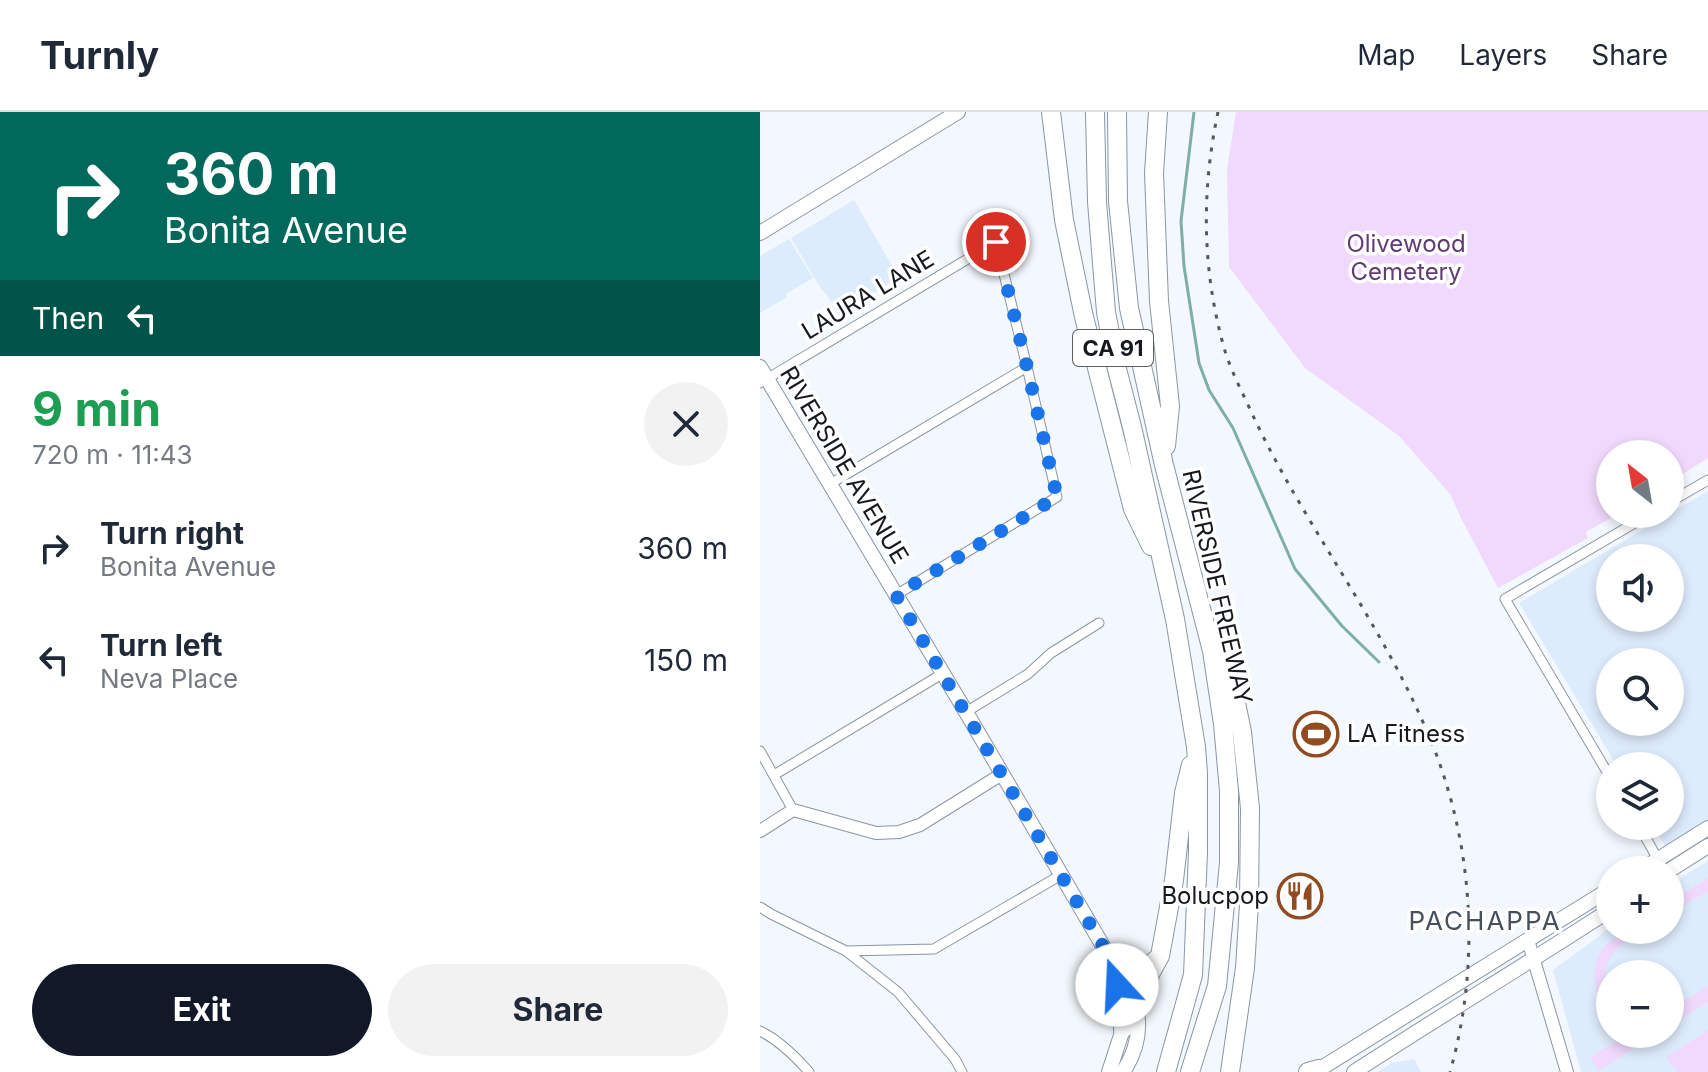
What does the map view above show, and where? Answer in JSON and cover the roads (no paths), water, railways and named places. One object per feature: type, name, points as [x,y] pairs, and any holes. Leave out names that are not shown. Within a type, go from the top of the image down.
[{"type":"highway","points":[[1051,112],[1064,220],[1084,317],[1133,509],[1166,578]]},
{"type":"highway","name":"RIVERSIDE FREEWAY","points":[[1095,112],[1097,202],[1106,312],[1175,619],[1196,747],[1199,809],[1193,975],[1166,1072]]},
{"type":"highway","name":"RIVERSIDE FREEWAY","points":[[1117,112],[1118,201],[1129,308],[1164,465],[1212,651],[1229,791],[1229,863],[1217,986],[1190,1072]]},
{"type":"highway","points":[[1158,112],[1154,173],[1159,301],[1170,406],[1164,465]]},
{"type":"highway","points":[[1212,651],[1233,688],[1242,732],[1250,808],[1245,968],[1230,1072]]},
{"type":"highway","points":[[1123,1029],[1160,956],[1176,866],[1184,793],[1196,747]]},
{"type":"highway","points":[[1110,958],[1136,971],[1147,969],[1160,956]]},
{"type":"main road","points":[[760,233],[958,112]]},
{"type":"main road","name":"RIVERSIDE AVENUE","points":[[762,376],[830,484],[1121,973],[1137,1011],[1139,1029],[1132,1060],[1123,1072]]},
{"type":"main road","points":[[1676,856],[1708,828]]},
{"type":"main road","points":[[1684,857],[1708,846]]},
{"type":"main road","points":[[1314,1071],[1596,898]]},
{"type":"main road","points":[[1354,1072],[1596,919]]},
{"type":"main road","name":"RIVERSIDE AVENUE","points":[[1109,1072],[1123,1029],[1110,958]]},
{"type":"street","name":"LAURA LANE","points":[[762,376],[996,242],[1027,367]]},
{"type":"street","points":[[830,484],[1027,367],[1057,497],[896,595]]},
{"type":"street","points":[[1684,494],[1708,480]]},
{"type":"street","points":[[1596,753],[1505,599],[1626,528]]},
{"type":"street","points":[[966,712],[1028,674],[1051,653],[1099,623]]},
{"type":"street","points":[[774,775],[942,674]]},
{"type":"street","points":[[760,751],[793,810],[876,833],[899,832],[920,825],[1002,774]]},
{"type":"street","points":[[760,831],[793,810]]},
{"type":"street","points":[[846,951],[934,949],[1061,875]]},
{"type":"street","points":[[760,907],[846,951],[898,992],[955,1059],[962,1072]]},
{"type":"street","points":[[1528,940],[1567,1072]]},
{"type":"street","points":[[760,1031],[771,1036],[809,1072]]},
{"type":"waterway","points":[[1194,112],[1181,221],[1184,266],[1199,363],[1209,390],[1233,428],[1295,569],[1342,626],[1379,662]]},
{"type":"railway","points":[[1218,112],[1212,142],[1206,232],[1212,292],[1227,358],[1280,469],[1401,677],[1426,729],[1454,812],[1463,855],[1469,942],[1460,1029],[1450,1072]]},
{"type":"place","name":"LA Fitness","points":[[1316,734]]},
{"type":"place","name":"Bolucpop","points":[[1300,896]]},
{"type":"district","name":"PACHAPPA","points":[[1485,921]]},
{"type":"park label","name":"Olivewood Cemetery","points":[[1406,258]]}]
